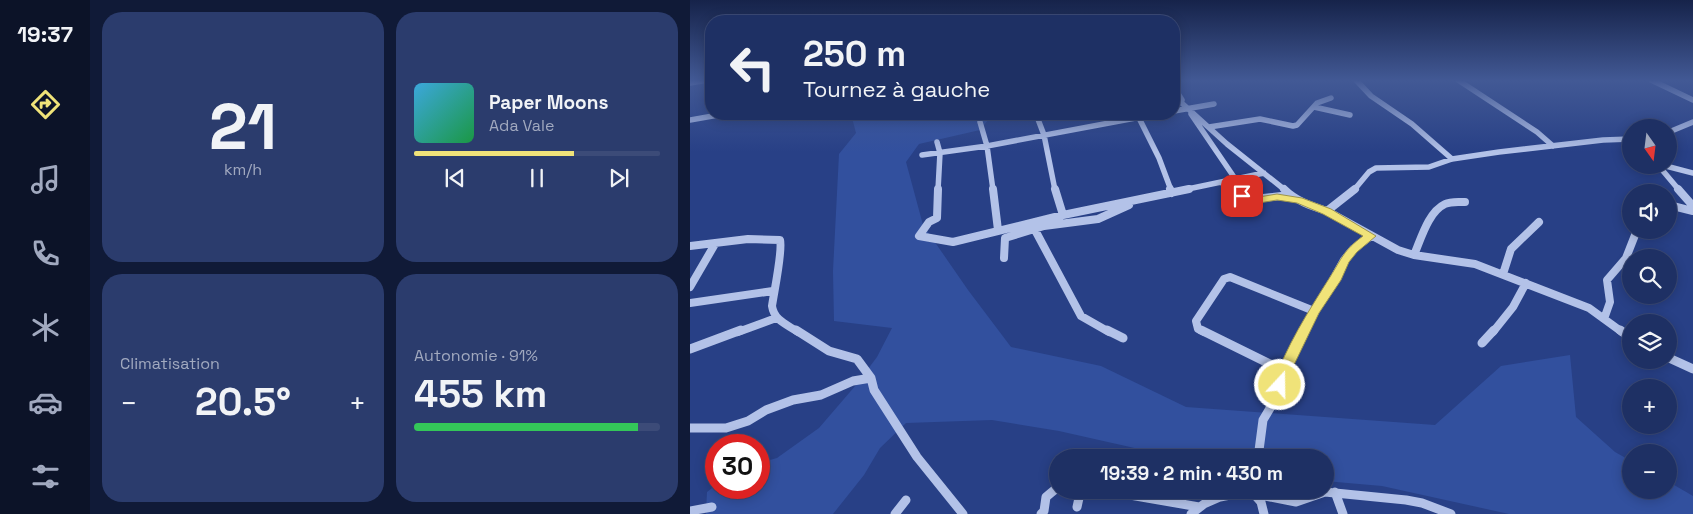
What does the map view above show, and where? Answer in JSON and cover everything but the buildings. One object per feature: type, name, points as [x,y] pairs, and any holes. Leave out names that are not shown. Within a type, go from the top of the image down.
[{"type":"street","points":[[1183,104],[1227,144],[1298,200],[1327,211],[1383,244],[1414,255],[1461,261],[1503,274],[1589,308],[1622,332]]},
{"type":"street","points":[[1185,104],[1201,131],[1236,180]]},
{"type":"street","points":[[1180,110],[1214,104]]},
{"type":"street","points":[[1209,127],[1260,119],[1293,126],[1297,125],[1317,104]]},
{"type":"street","points":[[1383,104],[1406,119],[1452,159]]},
{"type":"street","points":[[1495,104],[1525,124],[1553,146]]},
{"type":"street","points":[[1314,107],[1350,116]]},
{"type":"street","points":[[690,120],[705,117]]},
{"type":"street","points":[[1038,120],[1044,135],[1058,203],[1063,215]]},
{"type":"street","points":[[922,154],[987,146],[1114,120]]},
{"type":"street","points":[[1140,120],[1159,158],[1172,193]]},
{"type":"street","points":[[980,122],[987,146],[998,230]]},
{"type":"street","points":[[1678,128],[1693,122]]},
{"type":"street","points":[[1327,211],[1352,191],[1369,172],[1376,168],[1429,167],[1452,159],[1622,139]]},
{"type":"street","points":[[937,142],[940,153],[937,218],[929,222],[918,236],[953,242],[1063,215],[1264,173]]},
{"type":"street","points":[[1678,169],[1693,173]]},
{"type":"street","points":[[1666,174],[1693,206]]},
{"type":"street","points":[[1222,183],[1250,199],[1259,200],[1290,195]]},
{"type":"street","points":[[1044,226],[1098,219],[1130,204],[1172,193]]},
{"type":"street","points":[[1277,197],[1298,200]]},
{"type":"street","points":[[1414,255],[1435,213],[1442,206],[1453,202],[1465,202]]},
{"type":"street","points":[[1677,207],[1693,210]]},
{"type":"street","points":[[1004,258],[1005,238],[1035,230],[1063,215]]},
{"type":"street","points":[[1503,274],[1511,249],[1538,222]]},
{"type":"street","points":[[1035,230],[1080,316],[1123,338]]},
{"type":"street","points":[[1259,449],[1263,420],[1275,400],[1284,371],[1314,311],[1336,277],[1344,260],[1353,249],[1371,236]]},
{"type":"street","points":[[690,246],[766,238],[780,240],[781,254],[774,291],[773,312],[776,318],[829,351],[857,359],[872,378],[874,390],[906,441],[963,514]]},
{"type":"street","points":[[1604,319],[1610,302],[1607,280],[1619,270],[1621,262],[1632,248],[1634,239]]},
{"type":"street","points":[[690,287],[715,244]]},
{"type":"street","points":[[1284,371],[1198,329],[1196,321],[1224,279],[1230,277],[1314,311]]},
{"type":"street","points":[[1482,343],[1498,327],[1521,295],[1526,283]]},
{"type":"street","points":[[690,302],[774,291]]},
{"type":"street","points":[[690,349],[776,318]]},
{"type":"street","points":[[1677,361],[1693,368]]},
{"type":"street","points":[[690,428],[726,428],[748,421],[766,410],[793,400],[821,395],[853,381],[872,378]]},
{"type":"street","points":[[1343,514],[1335,492],[1414,501],[1451,514]]},
{"type":"street","points":[[1041,514],[1044,511],[1046,497],[1049,494]]},
{"type":"street","points":[[1077,507],[1079,499]]},
{"type":"street","points":[[1143,499],[1195,510],[1214,499]]},
{"type":"street","points":[[1258,499],[1264,514]]},
{"type":"street","points":[[1284,499],[1296,502],[1306,499]]},
{"type":"street","points":[[895,514],[906,500]]},
{"type":"street","points":[[690,511],[712,507]]},
{"type":"shaded area","points":[[853,120],[988,120],[980,130],[919,144],[906,162],[923,225],[968,290],[1011,347],[1101,366],[1186,407],[1435,425],[1501,366],[1570,355],[1576,417],[1615,452],[1622,456],[1622,499],[1677,499],[1677,487],[1693,496],[1693,514],[1509,514],[1382,486],[1334,482],[1334,449],[1139,449],[1059,431],[992,420],[906,423],[880,448],[864,475],[833,514],[706,514],[707,499],[770,499],[770,460],[777,458],[819,428],[877,357],[892,328],[834,321],[833,271],[839,154],[856,133]]},
{"type":"route","points":[[1242,196],[1259,200],[1277,197],[1298,200],[1327,211],[1371,236],[1353,249],[1344,260],[1336,277],[1314,311],[1284,371],[1280,385]]}]
